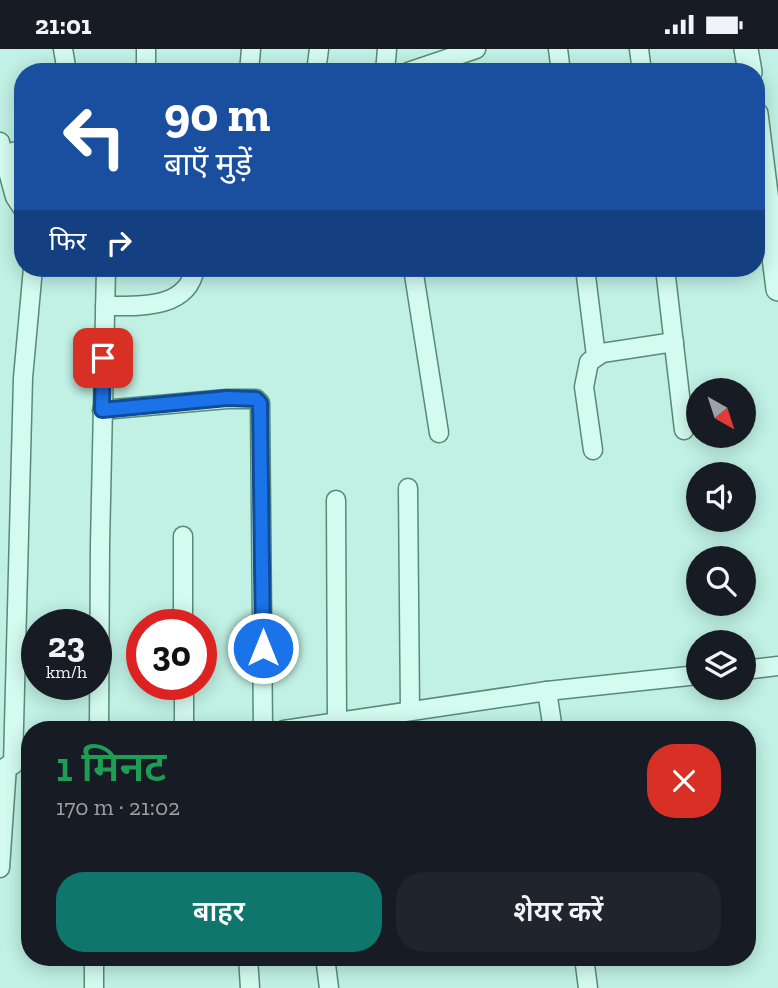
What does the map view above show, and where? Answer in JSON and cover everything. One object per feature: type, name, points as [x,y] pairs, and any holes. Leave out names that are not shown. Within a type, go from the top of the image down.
[{"type":"street","points":[[428,63],[448,54],[476,49]]},
{"type":"street","points":[[1,151],[14,194]]},
{"type":"street","points":[[765,186],[778,289]]},
{"type":"street","points":[[0,868],[13,766],[23,378],[32,277]]},
{"type":"street","points":[[99,721],[106,277]]},
{"type":"street","points":[[104,306],[143,306],[173,299],[190,285],[192,277]]},
{"type":"street","points":[[414,277],[439,433]]},
{"type":"street","points":[[586,277],[596,356]]},
{"type":"street","points":[[666,277],[684,430]]},
{"type":"street","points":[[593,450],[584,378],[589,362],[596,356],[674,342]]},
{"type":"street","points":[[102,410],[227,398],[256,399],[260,403],[263,721]]},
{"type":"street","points":[[408,488],[410,711]]},
{"type":"street","points":[[336,500],[337,721]]},
{"type":"street","points":[[183,536],[183,609]]},
{"type":"street","points":[[756,669],[778,666]]},
{"type":"street","points":[[344,721],[547,691],[686,676]]},
{"type":"street","points":[[547,691],[552,721]]},
{"type":"street","points":[[184,700],[184,721]]},
{"type":"street","points":[[94,966],[94,988]]},
{"type":"street","points":[[249,966],[250,988]]},
{"type":"street","points":[[326,966],[329,988]]},
{"type":"street","points":[[585,966],[588,988]]},
{"type":"route","points":[[103,358],[102,410],[227,398],[256,399],[260,403],[263,648]]}]
